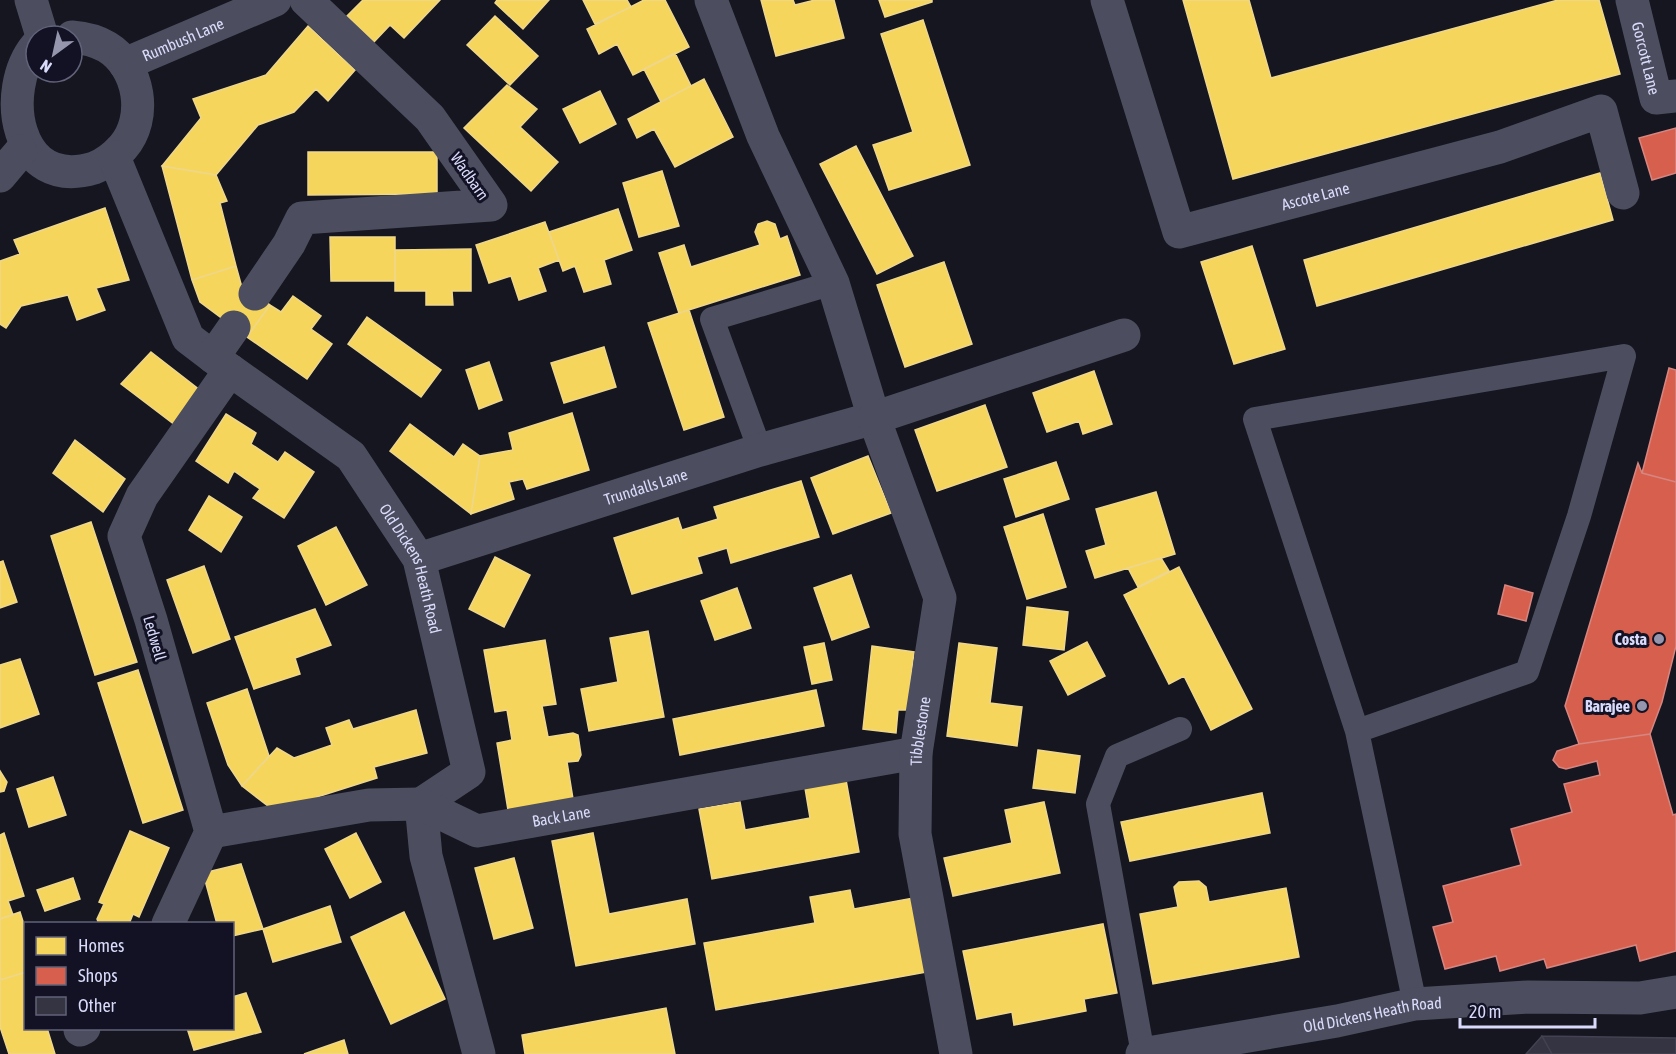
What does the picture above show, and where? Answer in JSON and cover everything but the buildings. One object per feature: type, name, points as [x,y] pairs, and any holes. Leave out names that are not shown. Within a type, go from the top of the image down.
[{"type":"street","points":[[31,0],[38,24]]},
{"type":"street","name":"Rumbush Lane","points":[[125,64],[275,0]]},
{"type":"street","name":"Wadbarn","points":[[255,294],[289,244],[302,218],[491,205],[430,118],[306,0]]},
{"type":"street","points":[[711,0],[763,136],[832,283],[874,418]]},
{"type":"street","name":"Ascote Lane","points":[[1107,0],[1179,232],[1500,147],[1601,111],[1623,193]]},
{"type":"street","name":"Gorcott Lane","points":[[1632,0],[1656,98],[1676,96]]},
{"type":"street","points":[[24,54],[11,70],[3,90],[2,112],[9,133],[21,151],[37,164],[56,171],[77,172],[96,167],[114,157],[128,141],[136,122],[138,102],[135,82],[125,64],[108,48],[84,38]]},
{"type":"street","points":[[0,176],[21,151]]},
{"type":"street","name":"Old Dickens Heath Road","points":[[114,157],[188,338],[351,456],[419,559],[469,772],[422,804]]},
{"type":"street","points":[[222,363],[234,327]]},
{"type":"street","name":"Trundalls Lane","points":[[419,559],[760,450],[874,418],[1124,335]]},
{"type":"street","name":"Ledwell","points":[[211,832],[151,620],[124,536],[142,496],[222,363]]},
{"type":"street","name":"Tibblestone","points":[[874,418],[940,598],[916,753],[915,834],[956,1054]]},
{"type":"street","name":"Back Lane","points":[[211,832],[369,805],[422,804],[477,831],[916,753]]},
{"type":"street","points":[[422,804],[426,856],[478,1054]]},
{"type":"street","points":[[169,922],[211,832]]},
{"type":"street","name":"Old Dickens Heath Road","points":[[1142,1054],[1336,1021],[1415,1004],[1528,997],[1640,998],[1676,992]]},
{"type":"lane","points":[[760,450],[712,320],[832,283]]},
{"type":"lane","points":[[1356,731],[1527,672],[1579,516],[1624,356],[1255,419],[1356,731],[1415,1004]]},
{"type":"lane","points":[[1142,1054],[1098,804],[1117,756],[1180,729]]},
{"type":"place","name":"Costa","points":[[1659,639]]},
{"type":"place","name":"Barajee","points":[[1642,706]]}]
